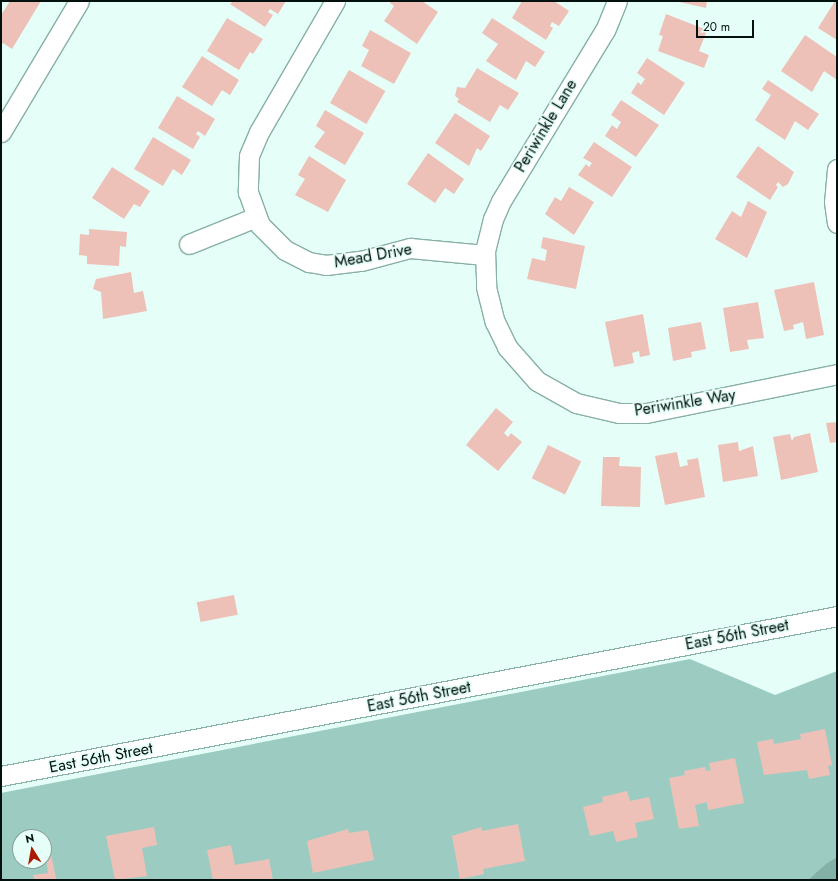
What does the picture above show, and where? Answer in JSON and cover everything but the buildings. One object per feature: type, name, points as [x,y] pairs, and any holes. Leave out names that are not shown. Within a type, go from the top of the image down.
[{"type":"street","points":[[1,132],[79,1]]},
{"type":"street","name":"Mead Drive","points":[[335,1],[252,148],[247,183],[256,217],[278,244],[309,262],[344,264],[410,248],[485,255]]},
{"type":"street","name":"Periwinkle Lane","points":[[485,255],[491,225],[500,201],[605,30],[617,1]]},
{"type":"street","points":[[837,169],[834,202],[837,223]]},
{"type":"street","points":[[189,244],[256,217]]},
{"type":"street","name":"Periwinkle Way","points":[[485,255],[489,306],[512,355],[537,381],[587,407],[619,413],[646,413],[837,374]]},
{"type":"street","name":"East 56th Street","points":[[1,776],[837,616]]},
{"type":"shaded area","points":[[690,659],[775,695],[837,671],[837,857],[808,880],[1,880],[1,793]]},
{"type":"shaded area","points":[[837,857],[837,880],[808,880],[826,864]]}]
